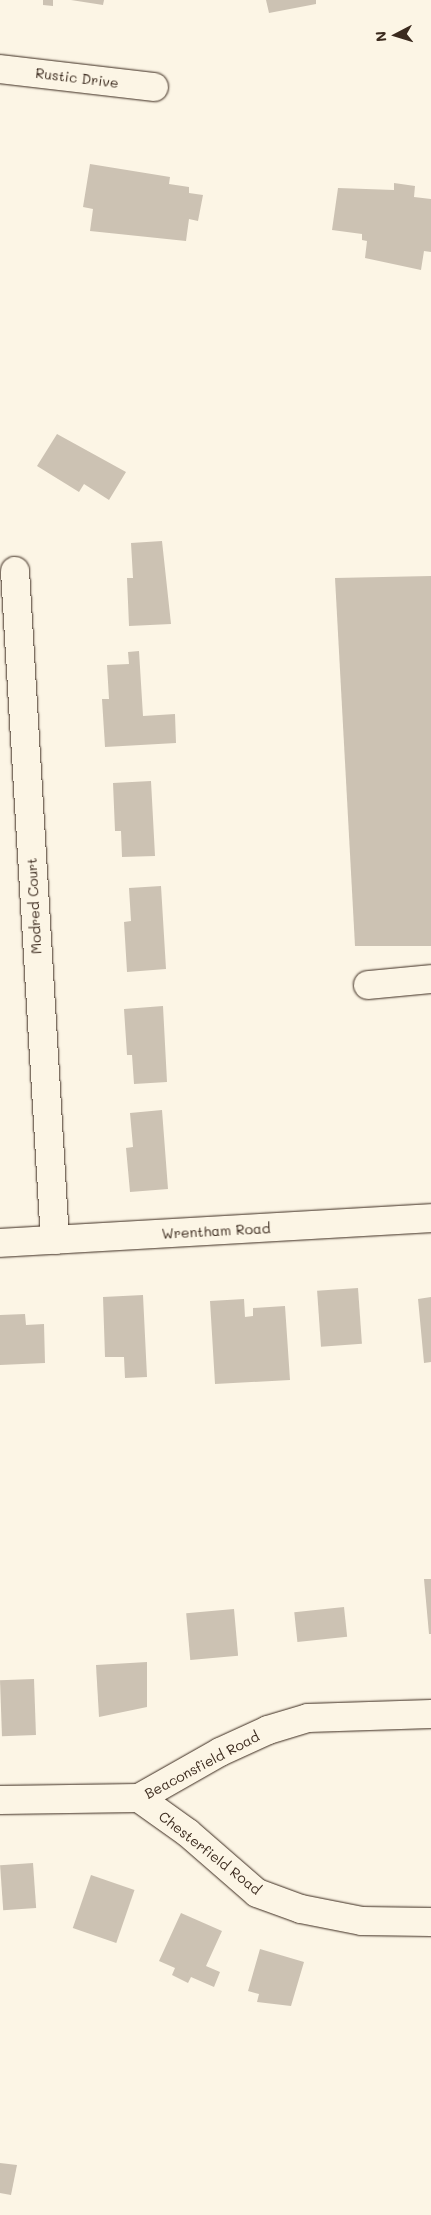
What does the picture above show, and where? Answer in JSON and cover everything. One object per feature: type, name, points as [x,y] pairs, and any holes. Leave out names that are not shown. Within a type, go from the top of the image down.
[{"type":"street","name":"Rustic Drive","points":[[0,69],[154,87]]},
{"type":"street","name":"Modred Court","points":[[15,571],[55,1240]]},
{"type":"street","points":[[368,985],[431,979]]},
{"type":"street","name":"Wrentham Road","points":[[0,1243],[431,1218]]},
{"type":"street","name":"Beaconsfield Road","points":[[0,1800],[139,1798],[220,1752],[268,1730],[308,1718],[431,1714]]},
{"type":"street","name":"Chesterfield Road","points":[[139,1798],[188,1833],[257,1893],[301,1909],[362,1921],[431,1922]]},
{"type":"building","points":[[43,0],[53,0],[53,6],[43,5]]},
{"type":"building","points":[[71,0],[104,0],[103,5]]},
{"type":"building","points":[[266,0],[316,0],[316,4],[269,13]]},
{"type":"building","points":[[90,164],[170,177],[169,184],[189,187],[189,193],[203,195],[198,221],[189,219],[186,241],[90,231],[93,209],[83,207]]},
{"type":"building","points":[[394,183],[415,186],[414,197],[431,199],[431,252],[424,251],[421,270],[365,258],[367,241],[362,240],[362,234],[332,230],[338,188],[394,190]]},
{"type":"building","points":[[57,434],[126,472],[109,500],[84,484],[79,492],[37,466]]},
{"type":"building","points":[[162,541],[171,624],[129,626],[127,578],[133,578],[131,543]]},
{"type":"building","points":[[431,576],[431,946],[355,946],[335,578]]},
{"type":"building","points":[[139,651],[143,716],[175,714],[176,743],[105,747],[102,699],[109,699],[107,665],[129,664],[128,652]]},
{"type":"building","points":[[151,781],[155,856],[122,857],[121,831],[115,831],[113,783]]},
{"type":"building","points":[[161,886],[166,969],[127,972],[124,922],[131,921],[129,888]]},
{"type":"building","points":[[163,1006],[167,1082],[134,1084],[132,1055],[127,1055],[124,1009]]},
{"type":"building","points":[[162,1110],[168,1189],[130,1192],[126,1148],[133,1147],[130,1113]]},
{"type":"building","points":[[358,1288],[362,1344],[321,1347],[317,1291]]},
{"type":"building","points":[[143,1295],[147,1377],[125,1378],[124,1357],[105,1357],[103,1297]]},
{"type":"building","points":[[431,1297],[431,1362],[424,1363],[418,1299]]},
{"type":"building","points":[[244,1299],[245,1317],[253,1316],[253,1308],[285,1306],[290,1380],[215,1384],[210,1301]]},
{"type":"building","points":[[25,1314],[26,1325],[44,1324],[45,1363],[0,1365],[0,1315]]},
{"type":"building","points":[[424,1579],[431,1579],[431,1634],[429,1634]]},
{"type":"building","points":[[344,1607],[347,1637],[297,1642],[294,1612]]},
{"type":"building","points":[[234,1609],[238,1656],[190,1660],[186,1613]]},
{"type":"building","points":[[147,1662],[147,1707],[99,1717],[96,1665]]},
{"type":"building","points":[[34,1679],[36,1735],[2,1736],[0,1680]]},
{"type":"building","points":[[33,1863],[36,1908],[3,1910],[0,1865]]},
{"type":"building","points":[[91,1875],[134,1890],[116,1943],[73,1928]]},
{"type":"building","points":[[181,1913],[222,1931],[206,1966],[220,1972],[214,1987],[191,1977],[188,1983],[172,1975],[175,1968],[159,1961]]},
{"type":"building","points":[[260,1949],[304,1962],[291,2006],[257,2002],[259,1994],[248,1991]]},
{"type":"building","points":[[0,2163],[17,2165],[11,2195],[0,2193]]}]
